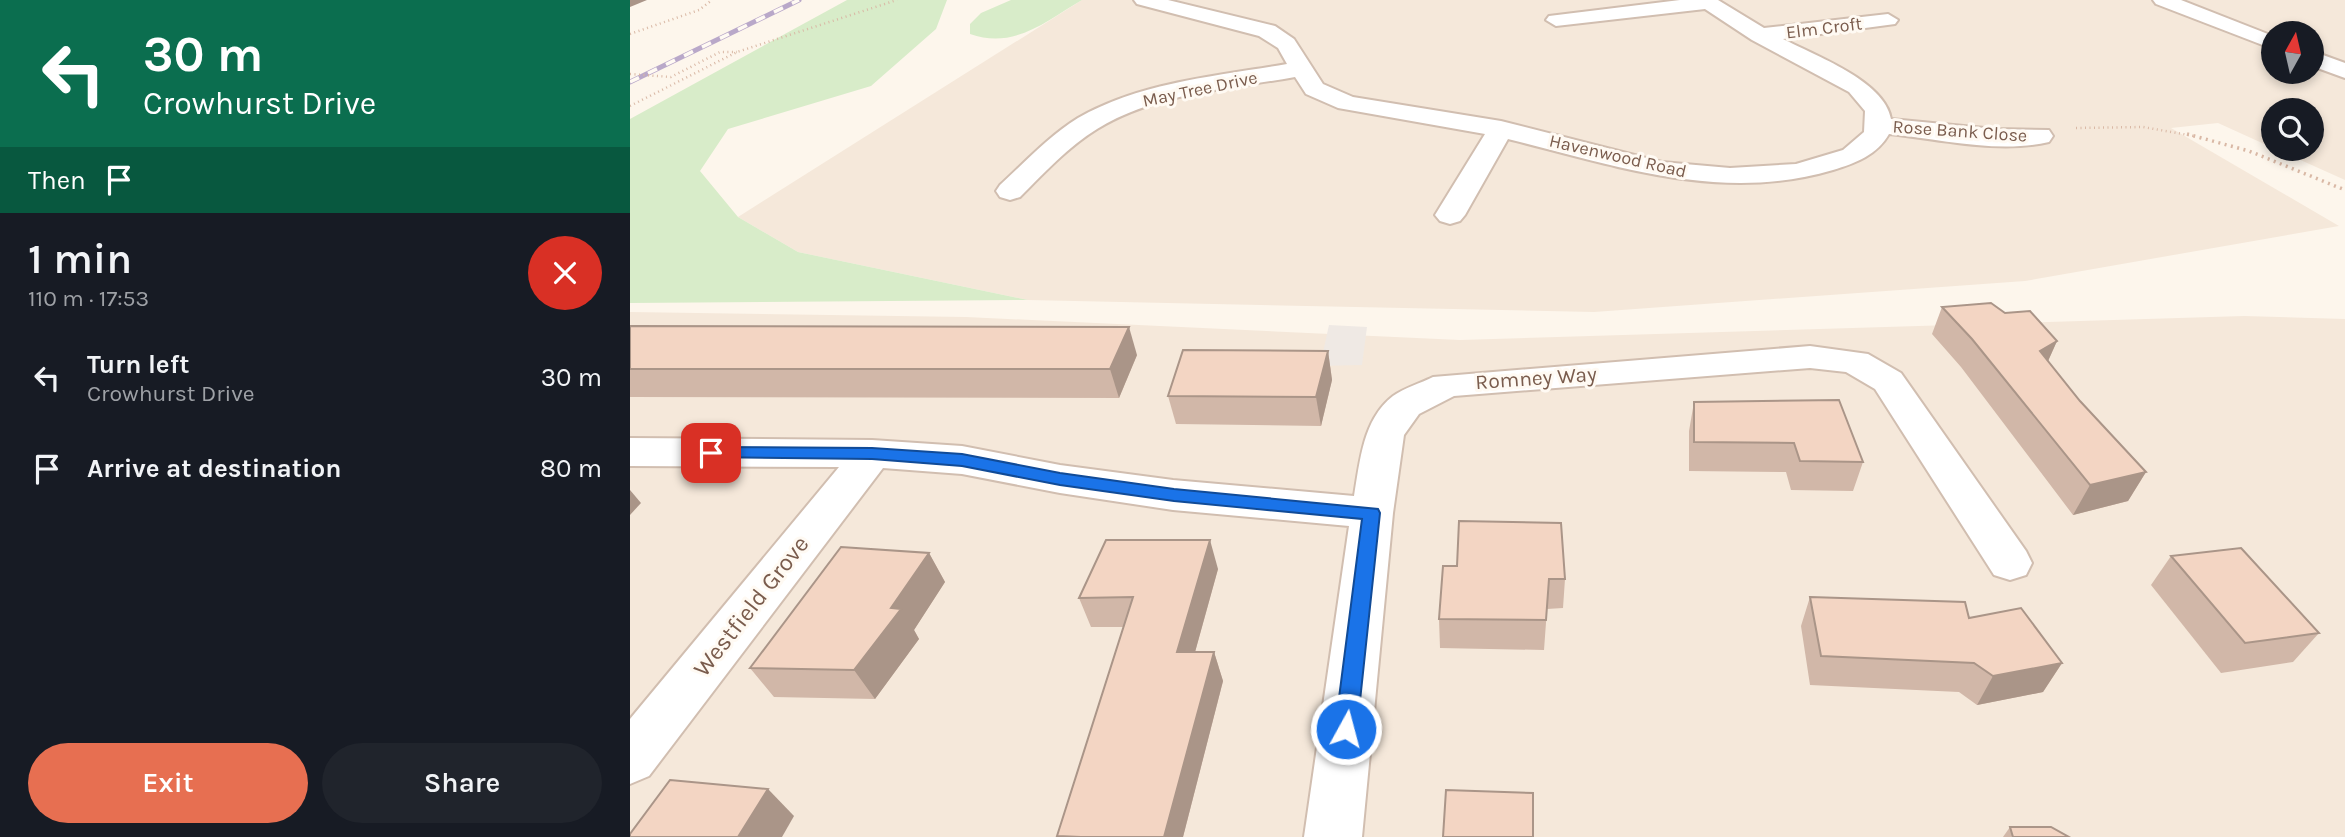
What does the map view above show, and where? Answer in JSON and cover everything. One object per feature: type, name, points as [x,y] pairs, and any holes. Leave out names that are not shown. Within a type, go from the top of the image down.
[{"type":"street","points":[[2164,0],[2261,38]]},
{"type":"street","points":[[1556,20],[1706,1],[1760,35],[1857,87],[1877,110],[1880,125]]},
{"type":"street","name":"Havenwood Road","points":[[1144,5],[1267,31],[1286,44],[1299,69],[1314,89],[1347,103],[1501,129],[1662,170],[1740,176],[1798,172],[1828,166],[1867,145],[1880,125]]},
{"type":"street","name":"Elm Croft","points":[[1760,35],[1885,15],[1914,29]]},
{"type":"street","points":[[2324,63],[2345,71]]},
{"type":"street","name":"May Tree Drive","points":[[1010,191],[1086,124],[1108,112],[1149,97],[1299,69]]},
{"type":"street","name":"Rose Bank Close","points":[[1880,125],[1995,137],[2054,137]]},
{"type":"street","points":[[1450,215],[1501,129]]},
{"type":"street","points":[[1003,164],[1036,166]]},
{"type":"street","name":"Romney Way","points":[[1333,837],[1371,513],[1385,434],[1406,405],[1446,385],[1810,357],[1855,362],[1888,381],[2010,563]]},
{"type":"street","points":[[630,452],[872,454],[962,460],[1060,479],[1174,495],[1371,513]]},
{"type":"street","name":"Westfield Grove","points":[[630,759],[872,454]]},
{"type":"path","points":[[630,34],[699,10],[712,0]]},
{"type":"path","points":[[630,106],[737,52],[897,0]]},
{"type":"path","points":[[630,74],[671,77],[720,52],[737,52]]},
{"type":"path","points":[[2054,137],[2085,126],[2126,127],[2191,136],[2283,162],[2345,190]]},
{"type":"shaded area","points":[[1082,0],[2345,0],[2345,180],[2303,161],[2324,161],[2324,98],[2261,98],[2261,143],[2218,123],[2171,128],[2339,226],[2025,281],[1594,312],[1028,300],[798,252],[738,217]]},
{"type":"shaded area","points":[[630,312],[966,317],[1460,340],[2244,316],[2345,319],[2345,837],[630,837]]},
{"type":"shaded area","points":[[1329,325],[1367,327],[1362,365],[1320,366]]},
{"type":"green space","points":[[847,0],[947,0],[936,29],[871,86],[728,129],[700,171],[738,217],[798,252],[1028,300],[630,303],[630,119]]},
{"type":"green space","points":[[1011,0],[1082,0],[1029,31],[1015,36],[986,38],[970,34],[970,24],[981,13]]},
{"type":"building","points":[[1991,303],[2005,313],[2030,311],[2057,341],[2040,351],[2080,401],[2146,472],[2090,485],[1972,339],[1942,307]]},
{"type":"building","points":[[630,326],[1129,327],[1110,369],[630,369]]},
{"type":"building","points":[[1183,350],[1328,351],[1316,397],[1168,396]]},
{"type":"building","points":[[1839,400],[1863,462],[1800,461],[1794,443],[1694,442],[1694,402]]},
{"type":"building","points":[[1459,521],[1561,523],[1565,579],[1549,579],[1546,620],[1439,619],[1443,566],[1457,566]]},
{"type":"building","points":[[1106,540],[1210,540],[1177,652],[1214,652],[1164,837],[1057,836],[1133,597],[1079,598]]},
{"type":"building","points":[[841,547],[929,553],[891,608],[901,609],[854,670],[750,668]]},
{"type":"building","points":[[2241,548],[2319,633],[2245,643],[2171,556]]},
{"type":"building","points":[[1810,597],[1965,602],[1969,618],[2021,608],[2062,663],[1993,676],[1974,663],[1821,656]]},
{"type":"building","points":[[670,780],[768,789],[738,837],[630,837]]},
{"type":"building","points":[[1446,790],[1533,793],[1533,837],[1443,837]]},
{"type":"building","points":[[2010,827],[2051,827],[2069,837],[2013,837]]},
{"type":"railway","points":[[630,82],[799,0]]},
{"type":"route","points":[[711,453],[872,454],[962,460],[1060,479],[1174,495],[1371,513],[1346,729]]}]
